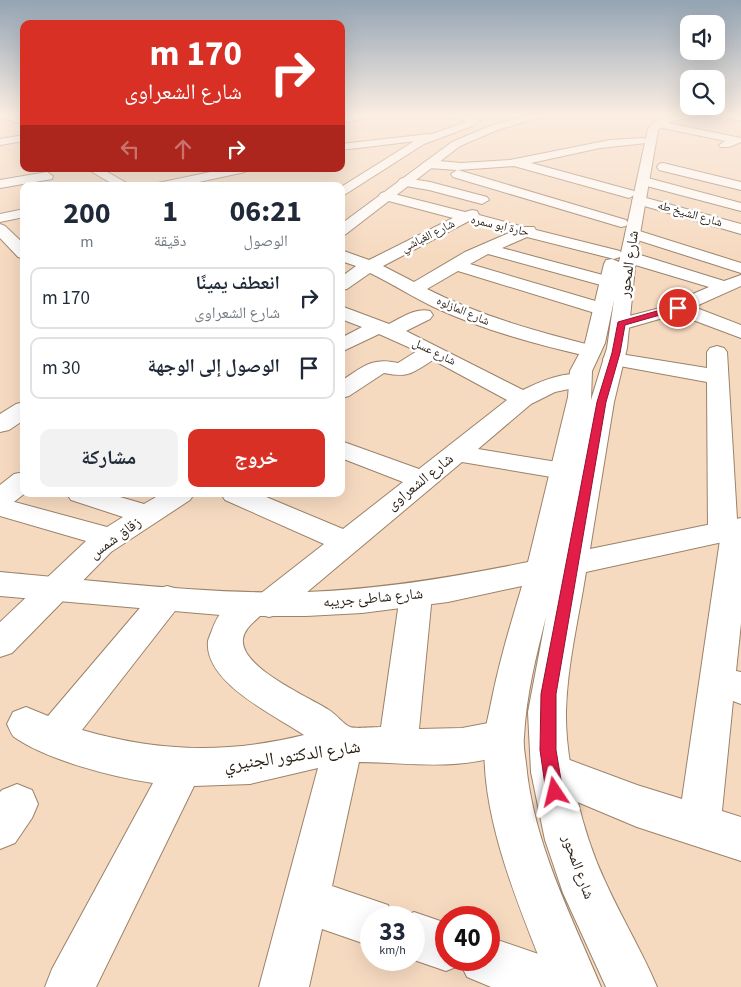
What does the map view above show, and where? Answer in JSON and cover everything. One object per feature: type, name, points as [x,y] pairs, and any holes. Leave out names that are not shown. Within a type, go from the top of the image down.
[{"type":"street","points":[[345,190],[388,162]]},
{"type":"street","points":[[345,228],[430,163],[466,162]]},
{"type":"street","points":[[469,162],[496,165],[513,162]]},
{"type":"street","points":[[513,162],[588,183],[642,201],[741,207]]},
{"type":"street","points":[[622,162],[642,201],[688,275],[727,286],[741,298]]},
{"type":"street","points":[[456,265],[642,201],[703,162]]},
{"type":"street","points":[[430,163],[444,170],[563,206],[642,201],[738,184]]},
{"type":"street","points":[[0,174],[20,171]]},
{"type":"street","points":[[498,186],[545,171]]},
{"type":"street","points":[[0,184],[42,172],[54,182]]},
{"type":"street","points":[[99,172],[117,182]]},
{"type":"street","points":[[175,172],[202,178]]},
{"type":"street","points":[[182,182],[228,172]]},
{"type":"street","points":[[449,191],[471,178]]},
{"type":"street","points":[[405,182],[449,191],[494,204]]},
{"type":"street","points":[[541,199],[588,183]]},
{"type":"street","name":"شارع الغباشي","points":[[345,282],[370,266],[517,192]]},
{"type":"street","name":"حارة ابو سمره","points":[[386,196],[465,218],[526,232],[642,201]]},
{"type":"street","points":[[486,248],[642,201]]},
{"type":"street","points":[[642,201],[711,259],[741,268]]},
{"type":"street","points":[[642,201],[678,308]]},
{"type":"street","name":"شارع الشيخ طه","points":[[642,201],[741,229]]},
{"type":"street","name":"شارع المحور","points":[[632,987],[599,921],[576,866],[560,816],[551,772],[547,730],[548,694],[574,562],[602,402],[603,355],[642,201]]},
{"type":"street","points":[[414,289],[486,248],[526,232],[563,206]]},
{"type":"street","points":[[20,214],[2,218],[20,247]]},
{"type":"street","points":[[688,275],[711,259],[732,248]]},
{"type":"street","name":"شارع المازلوه","points":[[345,257],[370,266],[447,306],[495,325],[553,342],[603,355],[717,364],[733,529]]},
{"type":"street","points":[[678,308],[727,286]]},
{"type":"street","points":[[678,308],[741,332]]},
{"type":"street","name":"شارع عسل","points":[[345,314],[385,329],[432,351],[523,399]]},
{"type":"street","points":[[345,344],[423,315]]},
{"type":"street","points":[[345,388],[378,367],[384,366],[401,370],[432,351]]},
{"type":"street","name":"شارع المحور","points":[[576,987],[543,907],[517,830],[507,784],[504,738],[515,669],[542,569],[580,397],[583,363],[603,355]]},
{"type":"street","name":"شارع الشعراوى","points":[[343,746],[318,724],[270,696],[252,683],[232,663],[227,650],[229,631],[236,619],[260,605],[346,542],[523,399],[548,386],[580,380]]},
{"type":"street","points":[[0,425],[20,411]]},
{"type":"street","points":[[345,451],[423,480]]},
{"type":"street","points":[[456,453],[563,471]]},
{"type":"street","points":[[0,499],[20,483]]},
{"type":"street","points":[[101,497],[147,515]]},
{"type":"street","name":"زقاق شمس","points":[[0,643],[90,554],[111,538],[175,497]]},
{"type":"street","points":[[242,497],[346,542]]},
{"type":"street","points":[[0,507],[111,538]]},
{"type":"street","points":[[699,826],[729,684],[735,590],[733,529]]},
{"type":"street","name":"شارع شاطئ جريبه","points":[[0,584],[260,605],[334,603],[416,595],[463,587],[733,529]]},
{"type":"street","points":[[398,746],[416,595]]},
{"type":"street","name":"شارع الدكتور الجنيري","points":[[167,598],[40,731],[87,750],[124,760],[183,766],[216,767],[249,765],[343,746],[371,744],[452,747],[504,738]]},
{"type":"street","points":[[284,987],[343,746]]},
{"type":"street","points":[[70,987],[183,766]]},
{"type":"street","points":[[551,772],[637,806],[741,839]]},
{"type":"street","points":[[305,900],[360,918]]},
{"type":"street","points":[[500,965],[564,987]]},
{"type":"route","points":[[555,792],[548,750],[548,694],[574,562],[602,402],[616,353],[621,324],[678,308]]}]
